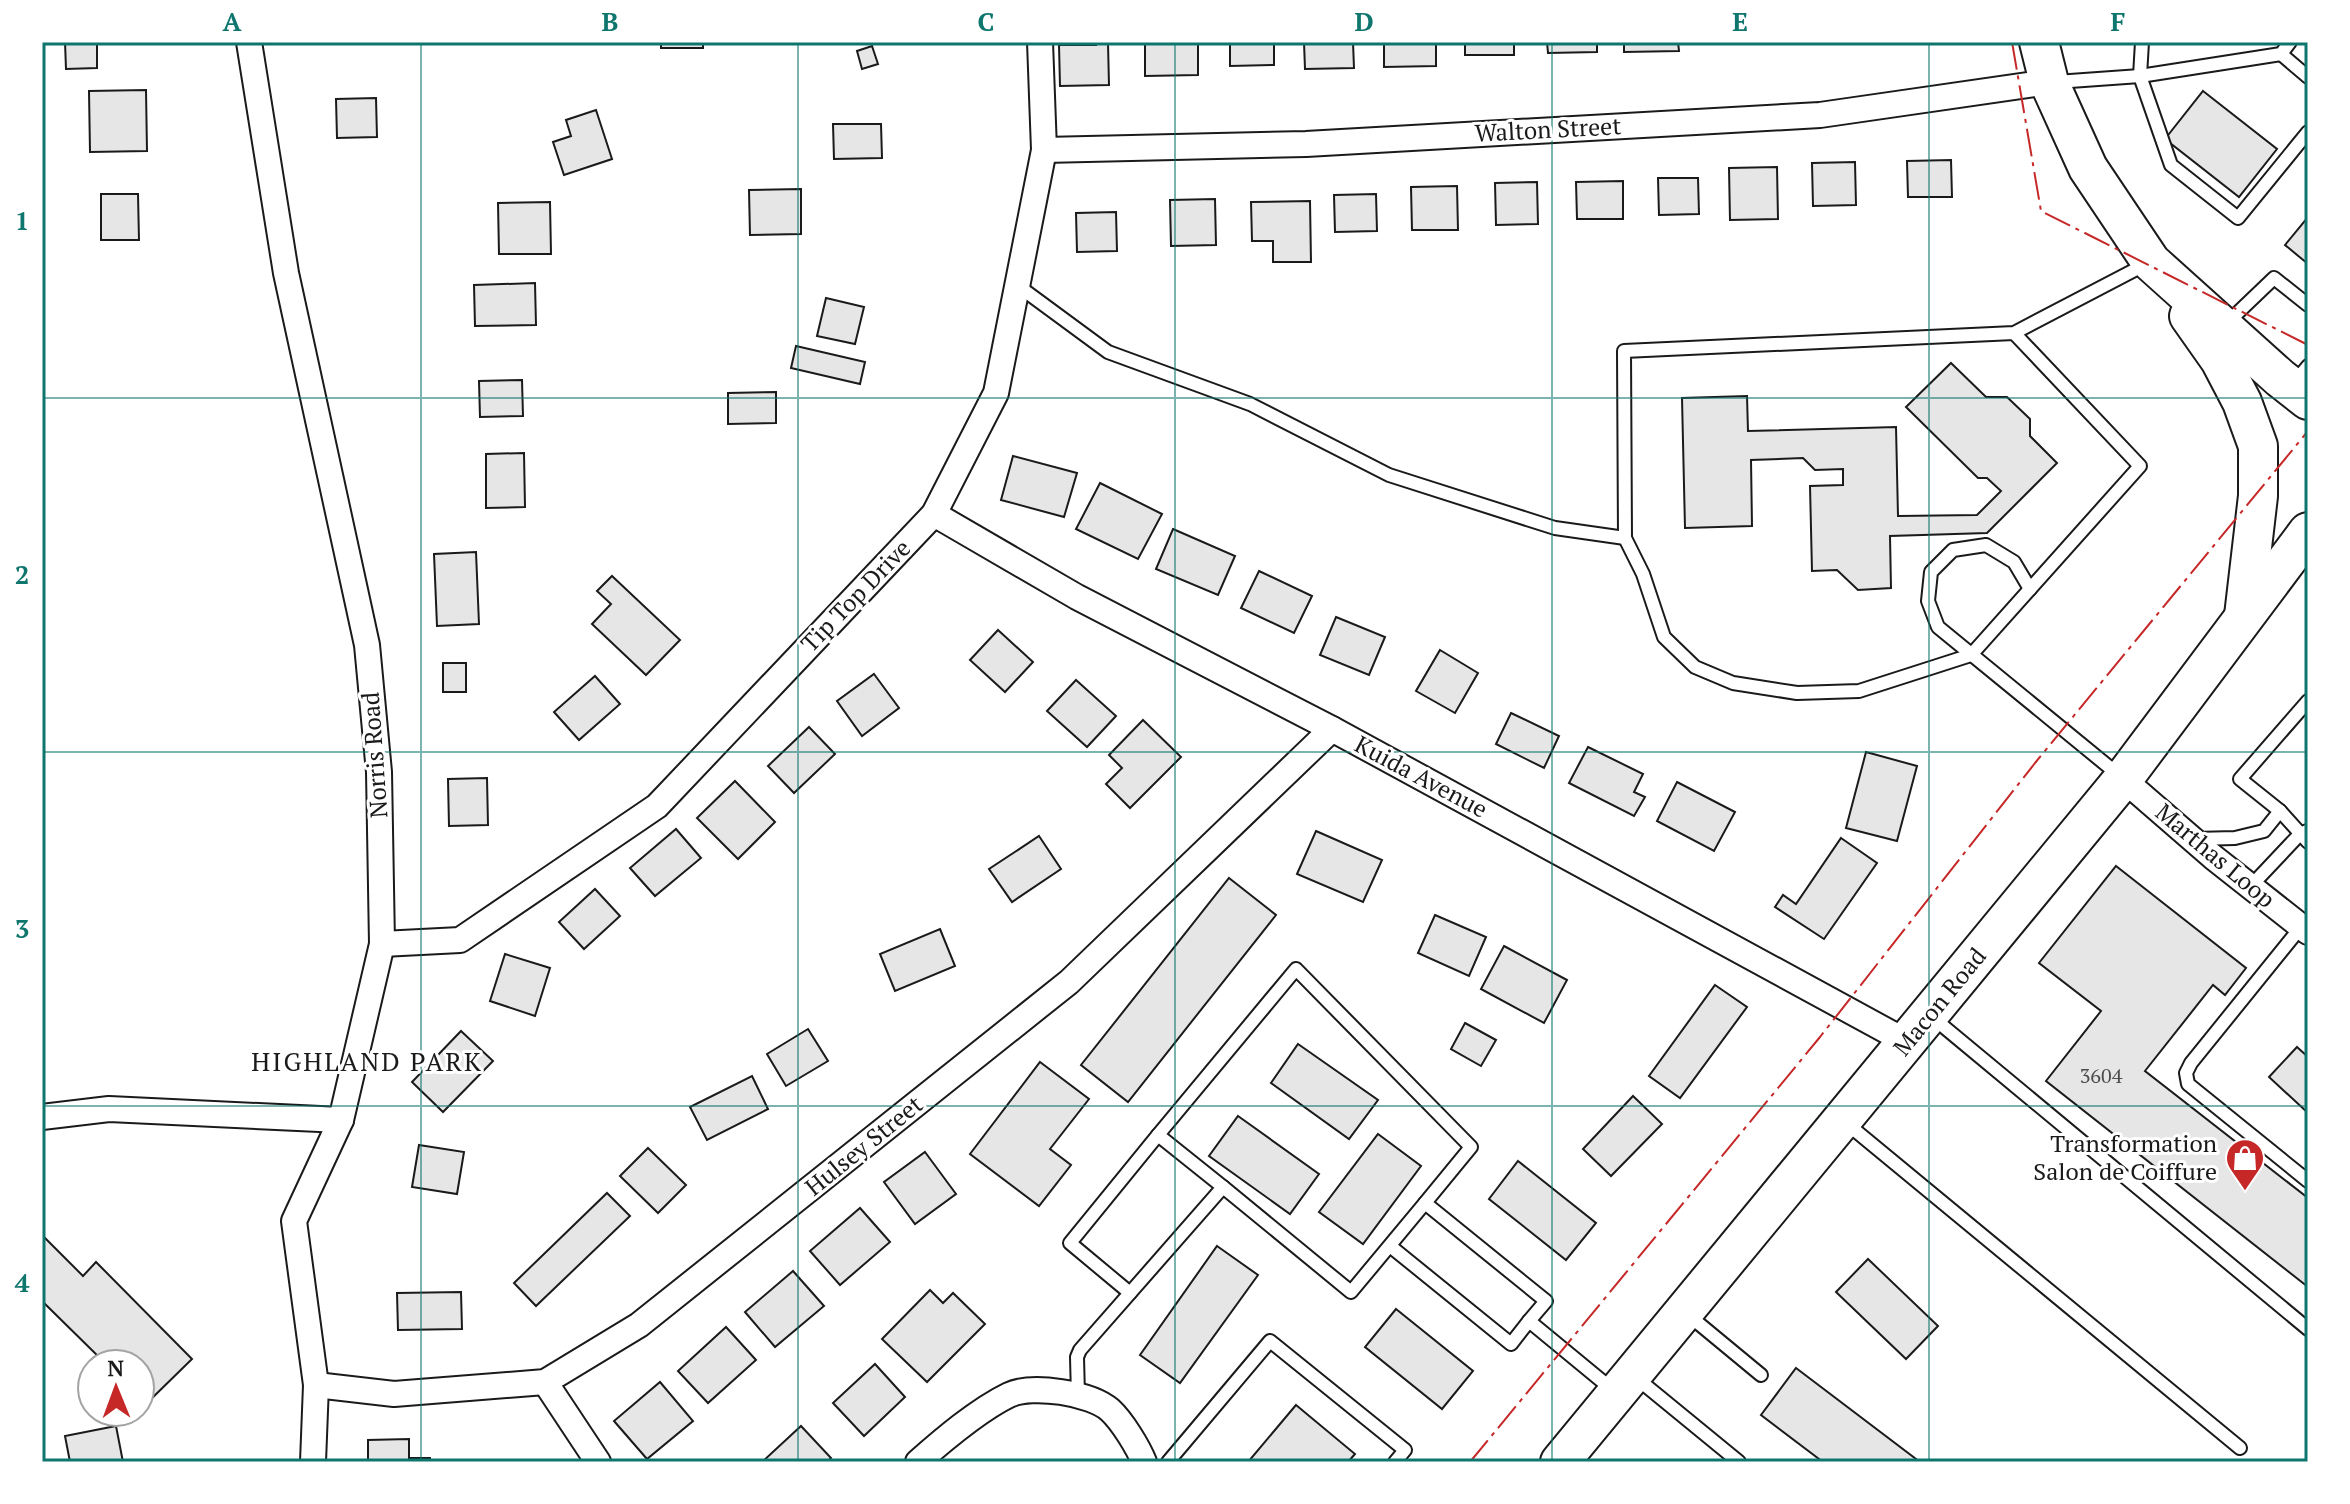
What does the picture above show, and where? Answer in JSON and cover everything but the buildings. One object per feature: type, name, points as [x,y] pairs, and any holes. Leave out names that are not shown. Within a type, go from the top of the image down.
[{"type":"main road","points":[[2039,42],[2049,82],[2088,168],[2220,360],[2242,402],[2258,446],[2258,496],[2244,617]]},
{"type":"main road","points":[[2151,262],[2223,326],[2302,384]]},
{"type":"main road","name":"Macon Road","points":[[1560,1462],[2123,779],[2308,532]]},
{"type":"street","name":"Norris Road","points":[[249,42],[286,273],[367,645],[379,772],[382,944],[341,1120],[294,1221],[316,1385],[313,1462]]},
{"type":"street","name":"Tip Top Drive","points":[[382,944],[460,940],[657,806],[934,514],[996,393],[1044,150],[1040,42]]},
{"type":"street","name":"Walton Street","points":[[1044,150],[1306,144],[1820,115],[2049,82]]},
{"type":"street","name":"Kuida Avenue","points":[[934,514],[1077,597],[1918,1028]]},
{"type":"street","name":"Hulsey Street","points":[[316,1385],[394,1394],[545,1382],[639,1325],[1069,982],[1332,729]]},
{"type":"street","name":"Marthas Loop","points":[[2123,779],[2305,930]]},
{"type":"street","points":[[42,1117],[109,1109],[341,1120]]},
{"type":"street","points":[[545,1382],[598,1462]]},
{"type":"street","points":[[918,1462],[948,1436],[1011,1394],[1061,1389],[1109,1409],[1144,1462]]},
{"type":"lane","points":[[2142,42],[2140,76],[2171,165],[2238,218],[2308,132]]},
{"type":"lane","points":[[2049,82],[2140,76],[2281,54],[2290,42]]},
{"type":"lane","points":[[2281,54],[2308,77]]},
{"type":"lane","points":[[2014,333],[2140,466],[1971,655],[1859,691],[1797,693],[1733,683],[1695,667],[1664,637],[1643,574],[1625,538],[1624,351],[2014,333],[2151,262]]},
{"type":"lane","points":[[2223,326],[2274,278],[2308,305]]},
{"type":"lane","points":[[1017,285],[1108,352],[1250,404],[1389,475],[1555,528],[1625,538]]},
{"type":"lane","points":[[2030,589],[2014,562],[1986,545],[1953,550],[1931,572],[1928,601],[1938,627],[2123,779]]},
{"type":"lane","points":[[2250,887],[2305,835],[2240,779],[2308,701]]},
{"type":"lane","points":[[2193,840],[2235,838],[2264,831],[2280,811]]},
{"type":"lane","points":[[2305,930],[2191,1063],[2186,1073],[2188,1084],[2308,1181]]},
{"type":"lane","points":[[1130,1293],[1070,1243],[1158,1135],[1296,969],[1471,1147],[1351,1292],[1158,1135]]},
{"type":"lane","points":[[1918,1028],[2308,1329]]},
{"type":"lane","points":[[1843,1119],[2240,1448]]},
{"type":"lane","points":[[1078,1396],[1077,1357],[1080,1350],[1223,1187]]},
{"type":"lane","points":[[1390,1246],[1511,1344],[1546,1301],[1425,1203]]},
{"type":"lane","points":[[1684,1311],[1761,1375]]},
{"type":"lane","points":[[1529,1321],[1739,1462]]},
{"type":"lane","points":[[1168,1462],[1270,1341],[1405,1450],[1395,1462]]},
{"type":"power","points":[[2012,42],[2041,211],[2308,345]]},
{"type":"power","points":[[1470,1462],[1820,1037],[2035,763],[2308,431]]},
{"type":"place","name":"Transformation Salon de Coiffure","points":[[2245,1192]]},
{"type":"district","name":"HIGHLAND PARK","points":[[367,1062]]}]
